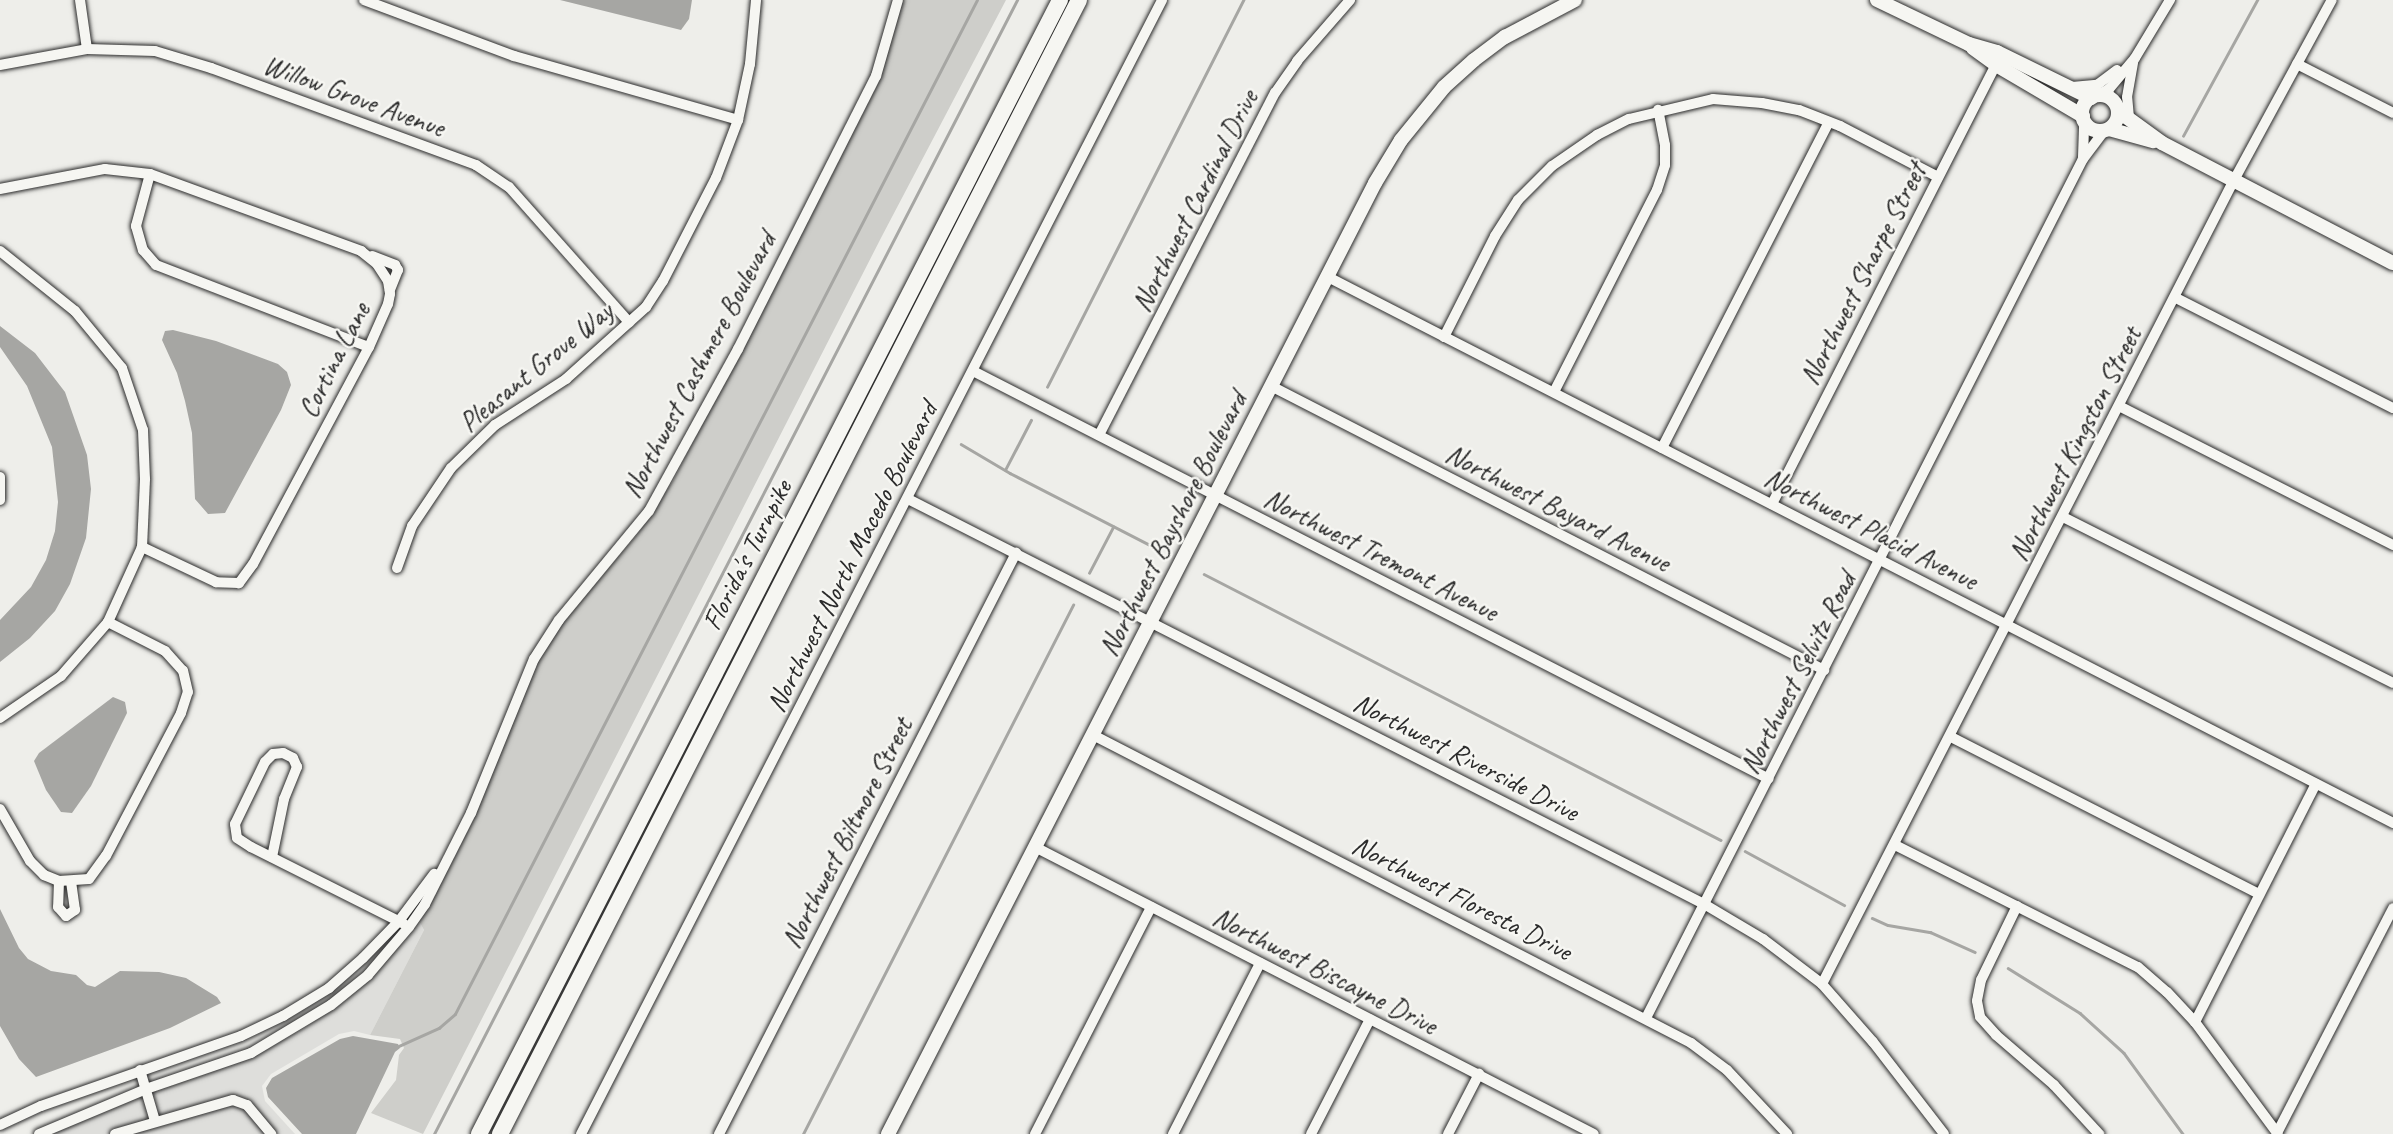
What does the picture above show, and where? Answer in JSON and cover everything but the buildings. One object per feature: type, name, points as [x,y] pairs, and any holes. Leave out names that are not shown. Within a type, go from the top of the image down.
[{"type":"highway","name":"Florida's Turnpike","points":[[480,1134],[1060,0]]},
{"type":"highway","name":"Florida's Turnpike","points":[[500,1134],[1079,0]]},
{"type":"main road","name":"Northwest Bayshore Boulevard","points":[[888,1134],[1375,183],[1417,117],[1444,88],[1495,45],[1542,15],[1575,0]]},
{"type":"main road","points":[[1877,0],[1969,44],[1997,52],[2070,87],[2095,96],[2108,96],[2122,112],[2162,144],[2393,263]]},
{"type":"main road","points":[[1969,44],[1996,65],[2083,118],[2091,128],[2162,144]]},
{"type":"main road","points":[[2083,118],[2083,106],[2095,96]]},
{"type":"main road","points":[[2107,130],[2122,112]]},
{"type":"street","points":[[80,0],[88,49]]},
{"type":"street","points":[[364,0],[514,56],[738,120]]},
{"type":"street","name":"Pleasant Grove Way","points":[[397,568],[412,526],[444,478],[471,447],[495,425],[566,379],[646,307],[663,281],[716,178],[738,120],[750,64],[756,0]]},
{"type":"street","name":"Northwest Cashmere Boulevard","points":[[39,1134],[146,1090],[251,1053],[301,1025],[368,975],[409,928],[454,846],[534,659],[559,620],[649,511],[738,349],[876,76],[898,0]]},
{"type":"street","name":"Northwest North Macedo Boulevard","points":[[581,1134],[1162,0]]},
{"type":"street","name":"Northwest Cardinal Drive","points":[[1099,435],[1275,93],[1297,61],[1350,0]]},
{"type":"street","name":"Northwest Kingston Street","points":[[1822,984],[2176,298],[2233,182],[2332,0]]},
{"type":"street","points":[[2095,96],[2109,89],[2133,61],[2168,1]]},
{"type":"street","name":"Willow Grove Avenue","points":[[0,65],[88,49],[125,47],[155,51],[211,68],[476,165],[509,187],[629,322]]},
{"type":"street","points":[[2070,87],[2097,85],[2133,61]]},
{"type":"street","points":[[2122,112],[2133,61]]},
{"type":"street","points":[[2297,64],[2393,113]]},
{"type":"street","name":"Northwest Sharpe Street","points":[[1772,504],[1996,65]]},
{"type":"street","points":[[1444,337],[1495,236],[1518,200],[1552,166],[1597,135],[1658,110],[1713,99],[1762,103],[1799,110],[1829,122],[1938,177]]},
{"type":"street","points":[[1554,392],[1657,190],[1665,166],[1665,145],[1658,110]]},
{"type":"street","name":"Northwest Selvitz Road","points":[[2083,118],[2083,159]]},
{"type":"street","points":[[1662,448],[1829,122]]},
{"type":"street","name":"Northwest Selvitz Road","points":[[1646,1018],[2083,159],[2107,130]]},
{"type":"street","name":"Cortina Lane","points":[[0,189],[105,169],[150,174],[366,254],[384,273],[390,290],[382,318],[369,346],[253,564],[239,583],[216,582],[142,547]]},
{"type":"street","points":[[150,174],[136,226],[143,250],[156,265],[369,346]]},
{"type":"street","points":[[0,251],[75,311],[122,368],[143,430],[145,479],[142,547],[108,622],[61,676],[0,718]]},
{"type":"street","name":"Northwest Placid Avenue","points":[[1328,277],[2393,822]]},
{"type":"street","points":[[2176,298],[2393,408]]},
{"type":"street","name":"Northwest Tremont Avenue","points":[[973,371],[1769,779]]},
{"type":"street","name":"Northwest Bayard Avenue","points":[[1271,386],[1824,670]]},
{"type":"street","points":[[2119,406],[2393,545]]},
{"type":"street","points":[[0,477],[0,500]]},
{"type":"street","name":"Northwest Riverside Drive","points":[[908,499],[1704,904],[1763,939],[1822,984],[1873,1042],[1944,1134]]},
{"type":"street","points":[[2063,517],[2393,683]]},
{"type":"street","name":"Northwest Biltmore Street","points":[[719,1134],[1016,553]]},
{"type":"street","points":[[0,809],[30,861],[44,875],[65,881],[89,879],[106,856],[181,713],[188,692],[183,671],[165,651],[108,622]]},
{"type":"street","name":"Northwest Floresta Drive","points":[[1093,736],[1691,1043],[1727,1070],[1787,1134]]},
{"type":"street","points":[[1951,737],[2259,894]]},
{"type":"street","points":[[272,857],[284,799],[298,767],[293,758],[284,753],[273,754],[265,762],[234,828],[243,842],[409,928]]},
{"type":"street","points":[[2195,1022],[2316,784]]},
{"type":"street","points":[[1895,845],[2138,967],[2168,992],[2195,1022],[2277,1133],[2393,908]]},
{"type":"street","name":"Northwest Cashmere Boulevard","points":[[0,1125],[41,1106],[241,1036],[283,1016],[329,988],[399,921],[454,846]]},
{"type":"street","name":"Northwest Biscayne Drive","points":[[1035,847],[1590,1133]]},
{"type":"street","points":[[2017,906],[1981,980],[1977,1001],[1980,1017],[1996,1035],[2054,1085],[2099,1134]]},
{"type":"street","points":[[1035,1134],[1151,907]]},
{"type":"street","points":[[1173,1134],[1260,963]]},
{"type":"street","points":[[1311,1134],[1370,1019]]},
{"type":"street","points":[[140,1070],[155,1121]]},
{"type":"street","points":[[1448,1134],[1479,1074]]},
{"type":"street","points":[[118,1133],[233,1100],[247,1105],[271,1134]]},
{"type":"shaded area","points":[[560,0],[692,0],[689,19],[681,30]]},
{"type":"shaded area","points":[[903,0],[1006,0],[882,236],[423,1134],[371,1113],[396,1080],[399,1055],[404,1048],[400,1039],[370,1035],[424,930],[419,921],[538,661],[562,623],[637,535],[673,481],[880,78]]},
{"type":"shaded area","points":[[0,326],[35,353],[65,392],[87,455],[91,489],[86,538],[70,584],[55,611],[30,638],[0,662],[0,620],[31,587],[46,560],[55,531],[58,502],[52,447],[27,386],[0,347]]},
{"type":"shaded area","points":[[173,330],[216,341],[278,364],[287,372],[291,385],[281,410],[225,513],[208,514],[195,499],[192,433],[177,373],[162,340],[165,331]]},
{"type":"shaded area","points":[[113,697],[125,702],[127,713],[91,786],[72,813],[61,812],[46,790],[34,761],[39,753]]},
{"type":"shaded area","points":[[0,909],[19,948],[28,959],[51,971],[76,975],[87,985],[95,987],[120,971],[159,972],[186,978],[217,997],[221,1003],[170,1028],[36,1077],[19,1059],[0,1026]]},
{"type":"shaded area","points":[[419,921],[424,930],[370,1035],[354,1031],[339,1034],[271,1074],[262,1086],[265,1101],[295,1134],[51,1134],[143,1096],[252,1058],[303,1029],[333,1009],[411,934]]},
{"type":"shaded area","points":[[353,1036],[398,1044],[400,1048],[395,1052],[356,1134],[302,1134],[268,1097],[266,1088],[272,1078],[340,1039]]},
{"type":"waterway","points":[[399,1046],[439,1028],[455,1014],[977,0]]},
{"type":"waterway","points":[[434,1134],[1017,0]]},
{"type":"waterway","points":[[1047,387],[1243,0]]},
{"type":"waterway","points":[[2183,136],[2257,0]]},
{"type":"waterway","points":[[1005,470],[1031,420]]},
{"type":"waterway","points":[[961,444],[1010,473],[1158,549]]},
{"type":"waterway","points":[[1089,573],[1113,527]]},
{"type":"waterway","points":[[1204,574],[1721,840]]},
{"type":"waterway","points":[[803,1134],[1073,605]]},
{"type":"waterway","points":[[1745,851],[1844,905]]},
{"type":"waterway","points":[[1872,918],[1888,925],[1930,932],[1975,952]]},
{"type":"waterway","points":[[2008,968],[2080,1013],[2124,1053],[2183,1134]]}]
